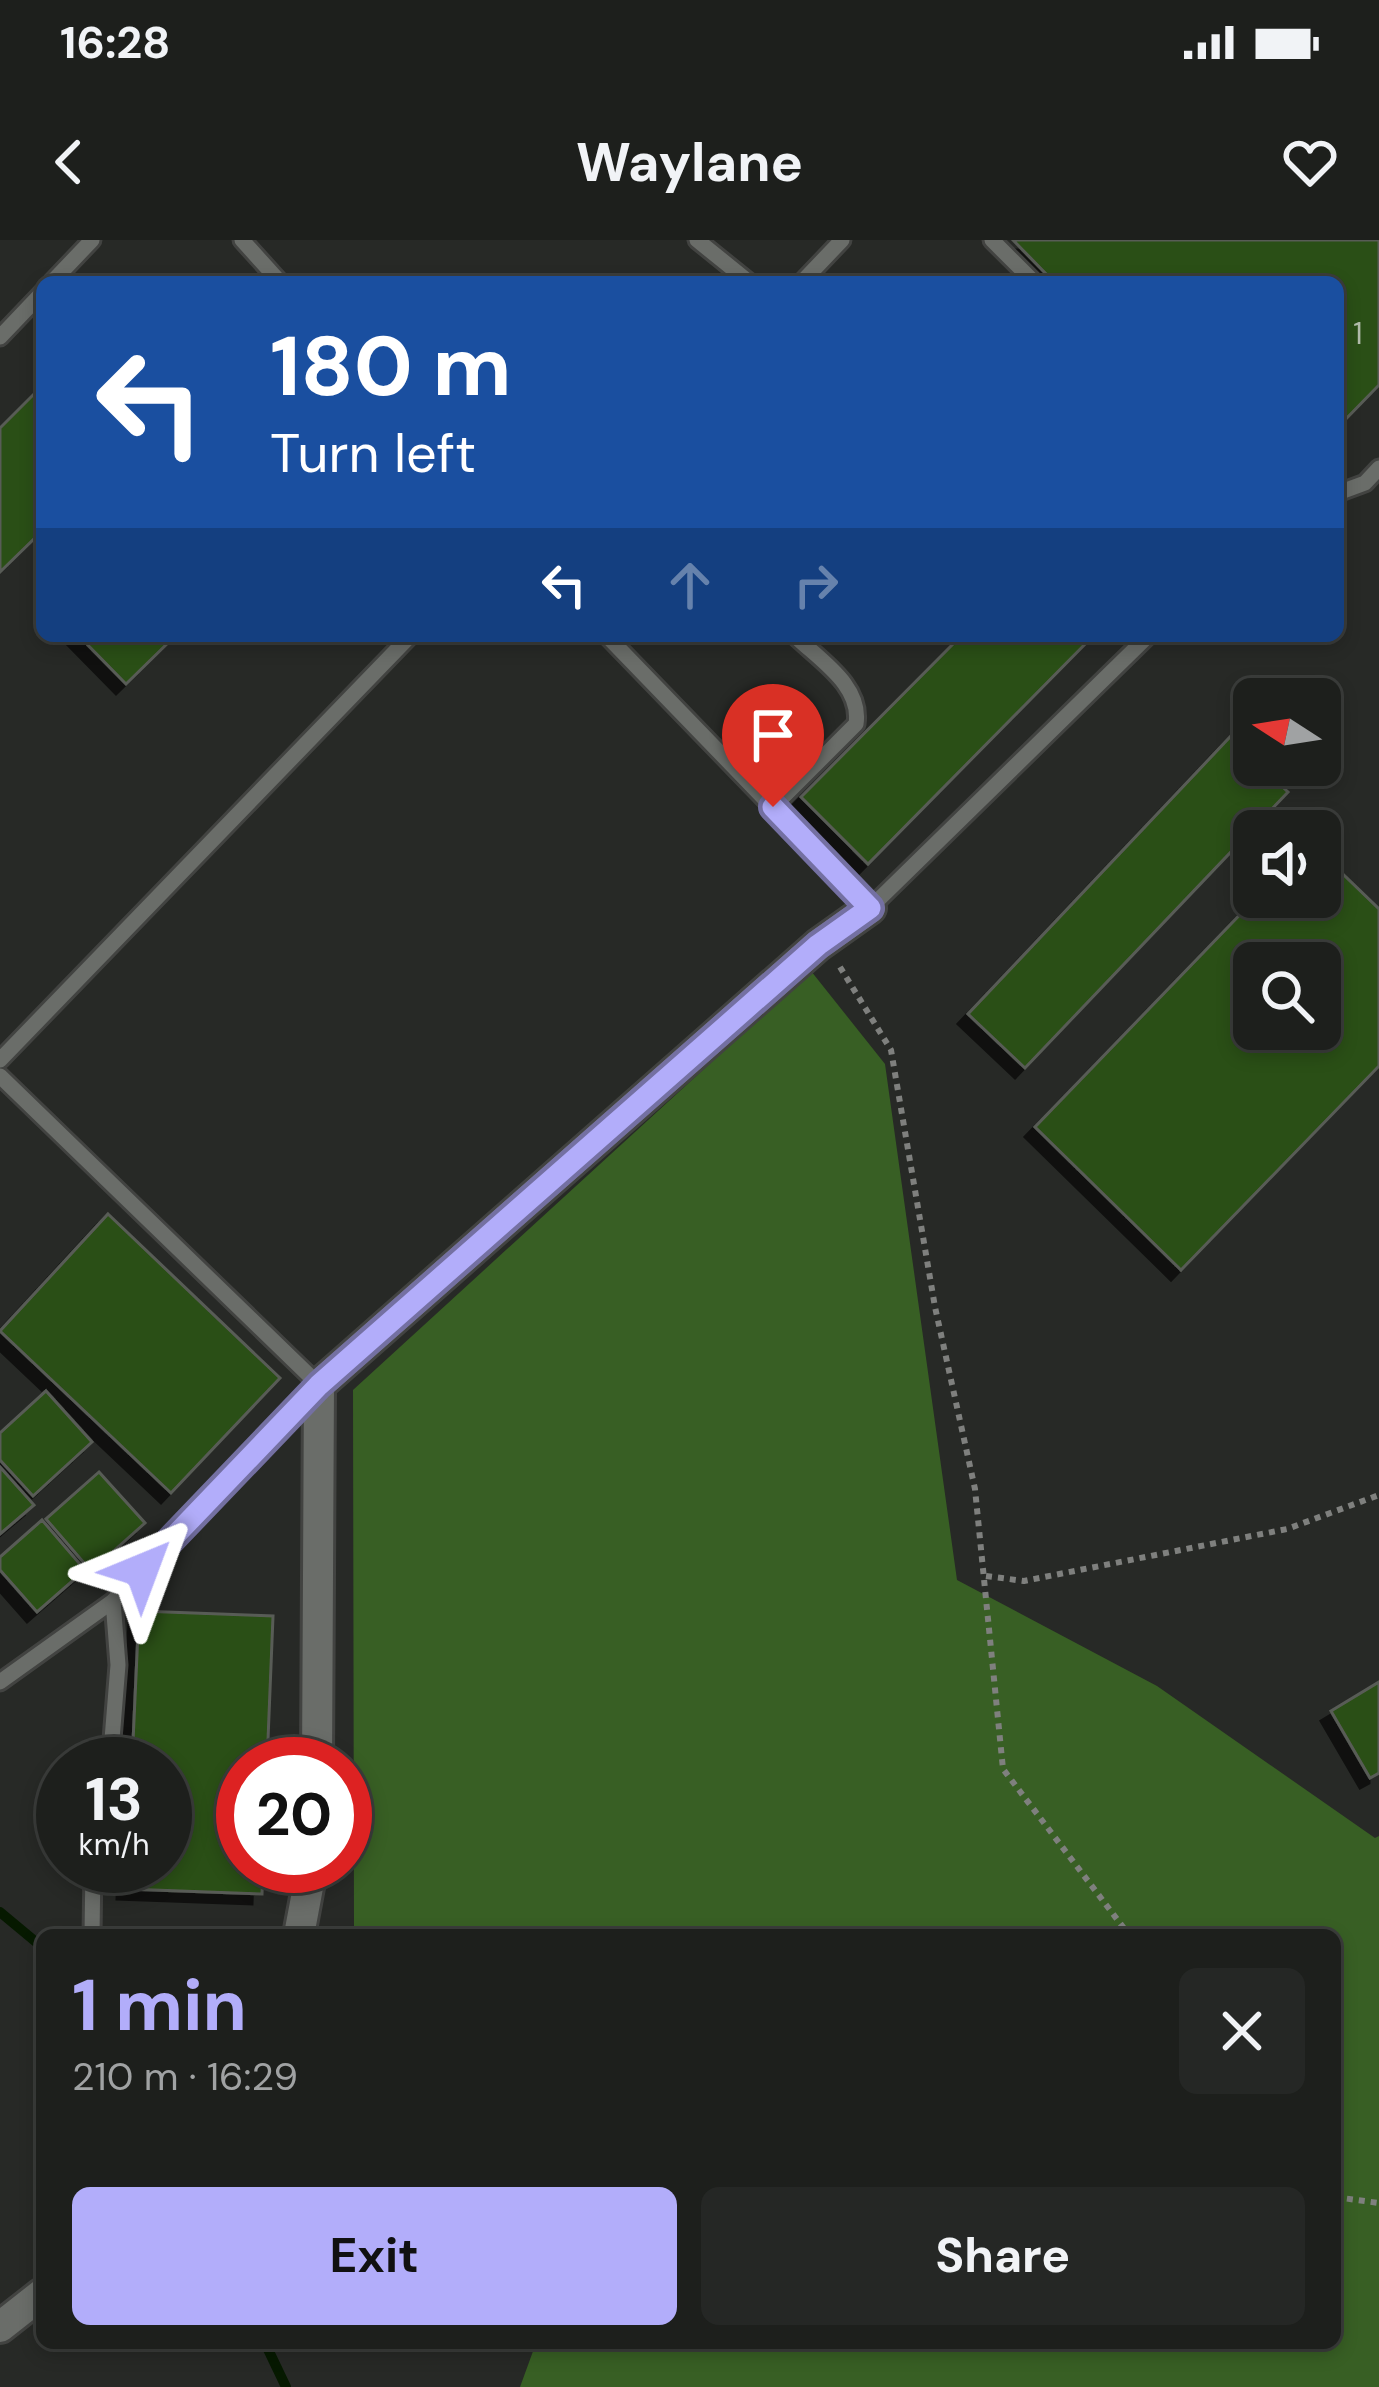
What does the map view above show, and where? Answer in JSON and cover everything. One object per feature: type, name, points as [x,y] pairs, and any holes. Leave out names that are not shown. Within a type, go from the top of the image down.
[{"type":"street","points":[[317,1737],[319,1385],[818,945],[870,908]]},
{"type":"street","points":[[300,1929],[308,1893]]},
{"type":"street","points":[[0,2327],[36,2299]]},
{"type":"lane","points":[[58,276],[92,240]]},
{"type":"lane","points":[[242,240],[275,276]]},
{"type":"lane","points":[[697,240],[742,276]]},
{"type":"lane","points":[[808,276],[842,240]]},
{"type":"lane","points":[[992,240],[1028,276]]},
{"type":"lane","points":[[0,337],[36,298]]},
{"type":"lane","points":[[1344,491],[1365,483],[1379,468]]},
{"type":"lane","points":[[0,1060],[404,642]]},
{"type":"lane","points":[[613,642],[870,908],[1142,642]]},
{"type":"lane","points":[[773,807],[856,724],[859,706],[848,686],[801,642]]},
{"type":"lane","points":[[0,1076],[319,1385],[113,1601],[0,1682]]},
{"type":"lane","points":[[112,1737],[118,1665],[113,1601]]},
{"type":"lane","points":[[92,1893],[92,1929]]},
{"type":"path","points":[[818,945],[847,974],[891,1051],[935,1307],[975,1489],[1003,1769],[1125,1929]]},
{"type":"path","points":[[986,1576],[1024,1581],[1265,1534],[1379,1495]]},
{"type":"path","points":[[1341,2198],[1379,2203]]},
{"type":"green space","points":[[811,971],[885,1064],[957,1580],[1157,1686],[1375,1838],[1379,1836],[1379,2387],[520,2387],[534,2349],[1341,2349],[1341,1929],[354,1929],[354,1893],[372,1893],[372,1737],[354,1737],[353,1390]]},
{"type":"building","points":[[1013,240],[1379,240],[1379,385],[1344,421],[1344,276],[1048,276]]},
{"type":"building","points":[[36,392],[36,537],[0,572],[0,428]]},
{"type":"building","points":[[85,642],[169,642],[126,684]]},
{"type":"building","points":[[955,642],[1087,642],[868,864],[801,797]]},
{"type":"building","points":[[1230,737],[1233,786],[1282,786],[1288,792],[1271,810],[1233,810],[1233,850],[1025,1068],[968,1014]]},
{"type":"building","points":[[1341,872],[1379,909],[1379,1066],[1181,1270],[1035,1127],[1237,918],[1341,918]]},
{"type":"building","points":[[108,1214],[280,1378],[171,1493],[0,1331]]},
{"type":"building","points":[[46,1391],[92,1442],[33,1496],[0,1460],[0,1433]]},
{"type":"building","points":[[0,1467],[34,1505],[0,1534]]},
{"type":"building","points":[[99,1472],[145,1523],[91,1571],[46,1519]]},
{"type":"building","points":[[42,1520],[85,1570],[37,1612],[0,1570],[0,1557]]},
{"type":"building","points":[[139,1611],[273,1616],[268,1737],[216,1737],[216,1892],[192,1891],[192,1737],[133,1737]]},
{"type":"building","points":[[1379,1682],[1379,1773],[1370,1778],[1331,1711]]},
{"type":"waterway","points":[[0,1912],[36,1942]]},
{"type":"waterway","points":[[268,2349],[286,2387]]},
{"type":"route","points":[[142,1570],[319,1385],[818,945],[870,908],[773,807]]}]
